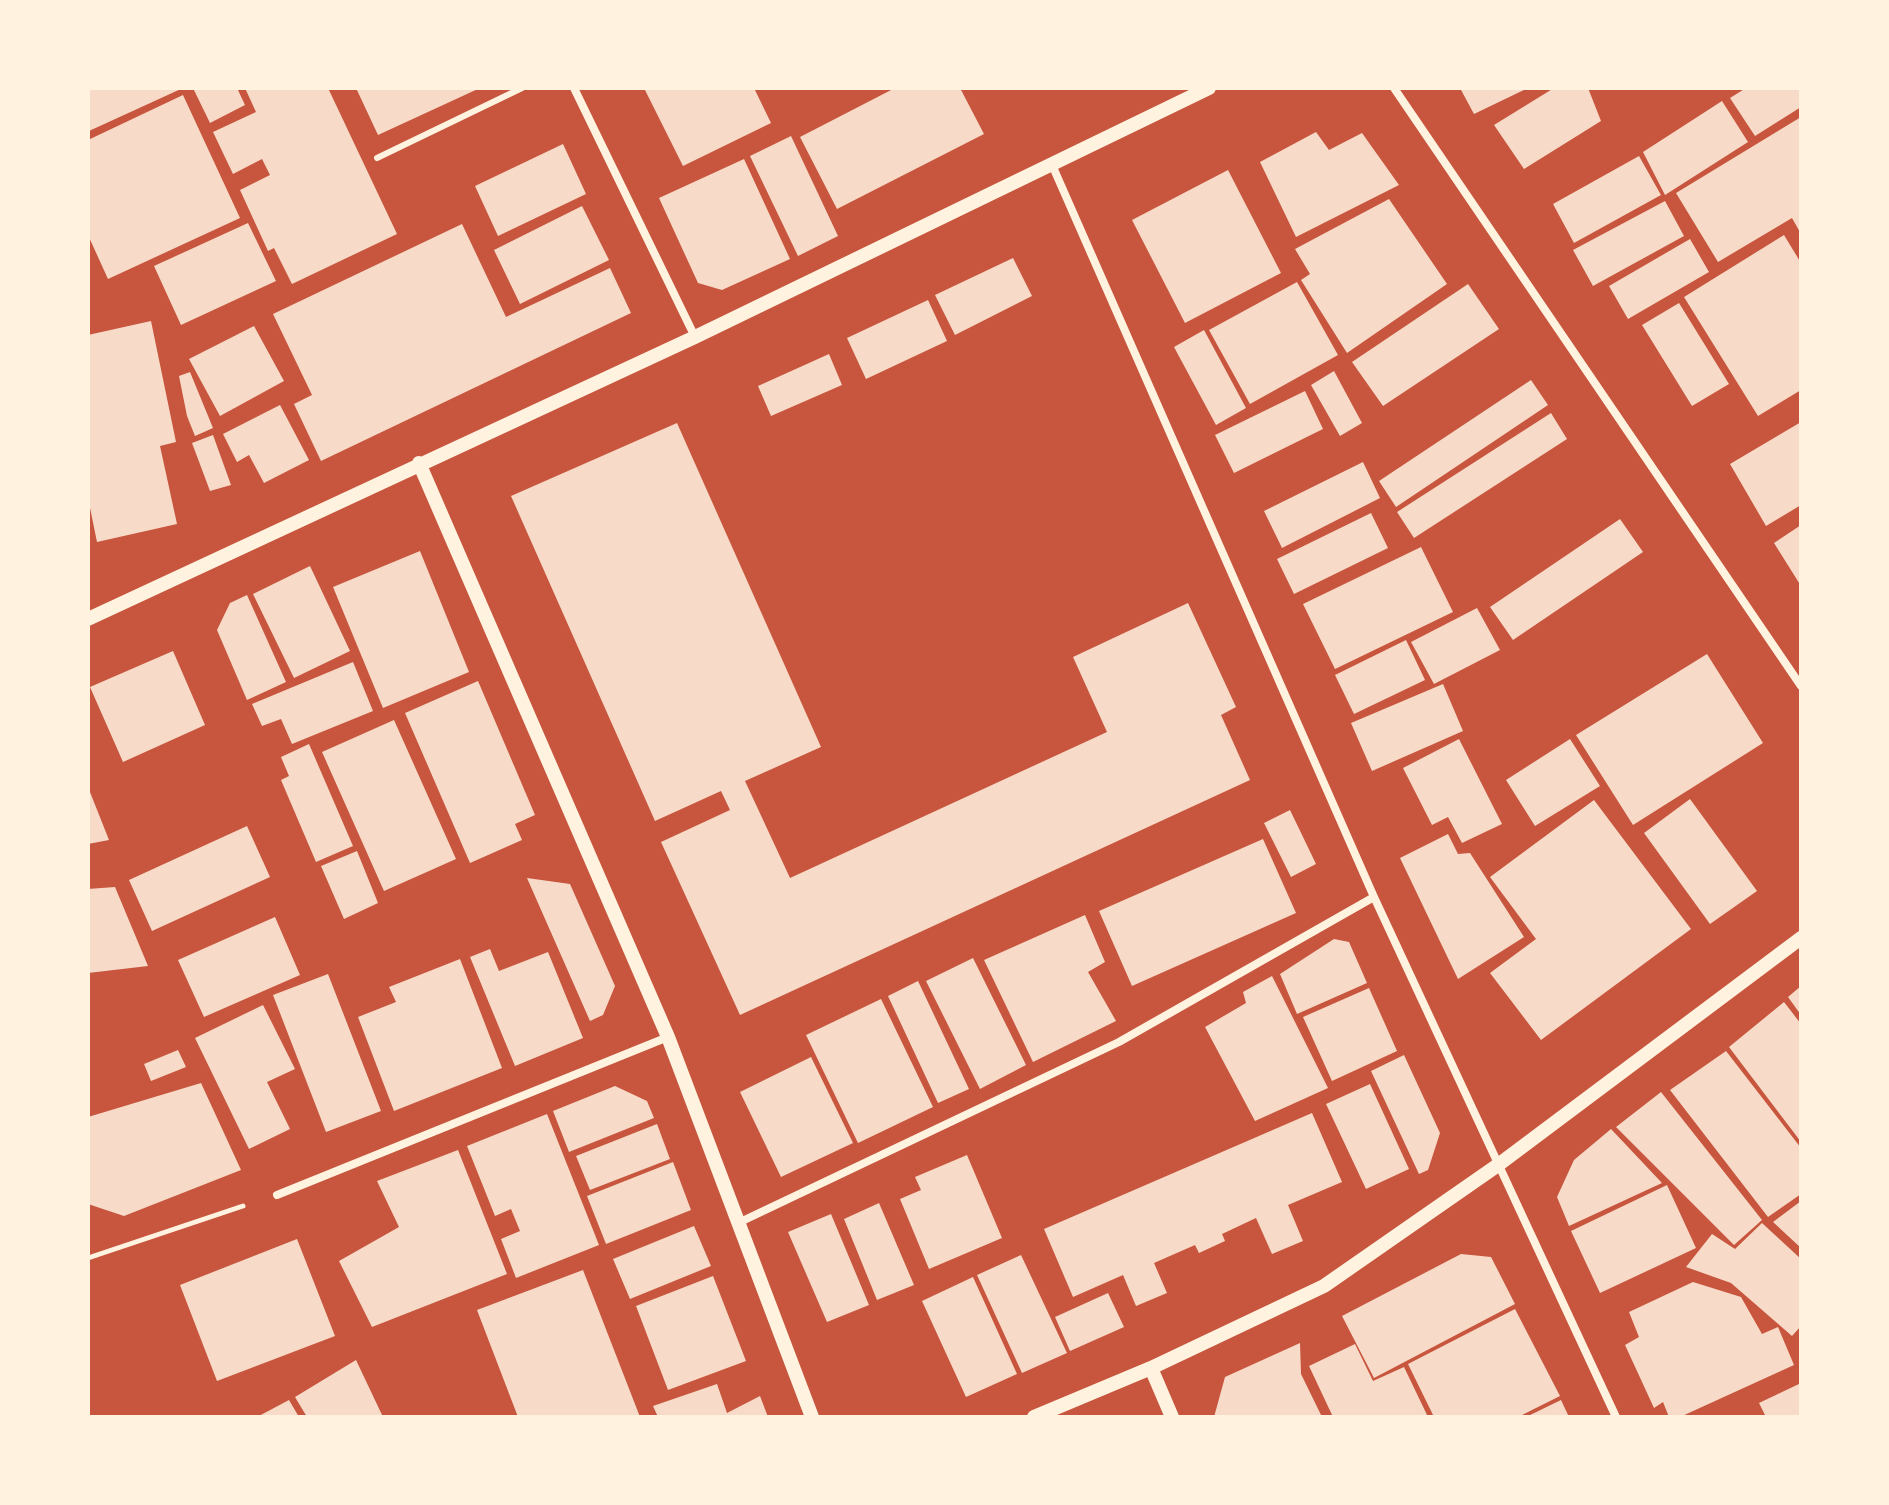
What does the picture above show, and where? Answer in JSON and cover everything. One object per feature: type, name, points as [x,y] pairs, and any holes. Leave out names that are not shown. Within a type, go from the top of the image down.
[{"type":"street","points":[[574,88],[695,337]]},
{"type":"street","points":[[88,619],[695,337],[1053,167],[1209,88]]},
{"type":"street","points":[[1394,88],[1801,686]]},
{"type":"street","points":[[1053,167],[1374,897],[1616,1417]]},
{"type":"street","points":[[419,463],[668,1037],[812,1417]]},
{"type":"street","points":[[738,1224],[1119,1042],[1374,897]]},
{"type":"street","points":[[1034,1417],[1151,1368],[1324,1286],[1498,1165],[1801,938]]},
{"type":"street","points":[[277,1195],[668,1037]]},
{"type":"street","points":[[1151,1368],[1172,1417]]},
{"type":"lane","points":[[377,158],[522,88]]},
{"type":"path","points":[[88,1258],[277,1195]]},
{"type":"building","points":[[88,88],[183,88],[89,131]]},
{"type":"building","points":[[193,88],[237,88],[245,105],[210,123]]},
{"type":"building","points":[[245,88],[328,88],[397,234],[292,284],[274,248],[268,251],[240,190],[270,175],[262,159],[233,174],[213,132],[256,112]]},
{"type":"building","points":[[356,88],[480,88],[378,135]]},
{"type":"building","points":[[644,88],[754,88],[771,123],[683,166]]},
{"type":"building","points":[[895,88],[960,88],[984,134],[837,209],[800,137]]},
{"type":"building","points":[[1460,88],[1528,88],[1474,114]]},
{"type":"building","points":[[1554,88],[1588,88],[1601,121],[1524,169],[1494,125]]},
{"type":"building","points":[[1746,88],[1801,88],[1801,107],[1755,136],[1730,98]]},
{"type":"building","points":[[183,95],[240,218],[108,279],[88,235],[88,140]]},
{"type":"building","points":[[1722,101],[1748,142],[1665,195],[1643,152]]},
{"type":"building","points":[[1801,117],[1801,234],[1792,218],[1718,262],[1676,193]]},
{"type":"building","points":[[1316,132],[1329,150],[1362,133],[1399,185],[1296,237],[1260,162]]},
{"type":"building","points":[[791,136],[838,236],[798,256],[750,156]]},
{"type":"building","points":[[563,144],[586,194],[498,236],[475,186]]},
{"type":"building","points":[[1639,156],[1661,195],[1574,243],[1553,204]]},
{"type":"building","points":[[744,159],[790,259],[722,290],[698,283],[659,198]]},
{"type":"building","points":[[1228,170],[1281,273],[1185,323],[1132,220]]},
{"type":"building","points":[[1389,199],[1447,284],[1347,353],[1301,280],[1310,274],[1295,249]]},
{"type":"building","points":[[1665,201],[1684,236],[1593,286],[1573,250]]},
{"type":"building","points":[[582,206],[609,260],[520,304],[494,250]]},
{"type":"building","points":[[248,223],[276,281],[181,325],[154,266]]},
{"type":"building","points":[[462,224],[506,317],[610,268],[631,313],[321,461],[294,404],[312,395],[273,314]]},
{"type":"building","points":[[1784,235],[1801,263],[1801,390],[1758,416],[1684,297]]},
{"type":"building","points":[[1690,239],[1709,272],[1628,319],[1609,286]]},
{"type":"building","points":[[1013,258],[1032,296],[955,335],[935,295]]},
{"type":"building","points":[[1297,282],[1338,355],[1250,404],[1209,330]]},
{"type":"building","points":[[1468,284],[1499,329],[1383,406],[1352,362]]},
{"type":"building","points":[[928,300],[947,341],[866,379],[847,338]]},
{"type":"building","points":[[1679,303],[1729,384],[1692,406],[1642,325]]},
{"type":"building","points":[[151,321],[176,442],[160,446],[177,524],[97,542],[88,498],[88,335]]},
{"type":"building","points":[[254,326],[284,381],[220,416],[189,359]]},
{"type":"building","points":[[1204,330],[1246,408],[1216,425],[1174,347]]},
{"type":"building","points":[[829,354],[842,385],[771,416],[758,386]]},
{"type":"building","points":[[1334,371],[1362,423],[1340,436],[1311,385]]},
{"type":"building","points":[[190,372],[213,428],[195,436],[187,416],[179,376]]},
{"type":"building","points":[[1531,380],[1548,405],[1396,507],[1379,481]]},
{"type":"building","points":[[1305,391],[1323,429],[1234,473],[1215,435]]},
{"type":"building","points":[[280,405],[309,460],[264,483],[249,455],[237,462],[223,434]]},
{"type":"building","points":[[1551,413],[1567,439],[1414,538],[1397,512]]},
{"type":"building","points":[[1801,422],[1801,505],[1766,526],[1730,464]]},
{"type":"building","points":[[677,423],[821,747],[745,781],[790,878],[1107,732],[1073,657],[1188,603],[1236,707],[1221,715],[1250,780],[740,1015],[661,842],[730,810],[721,791],[655,821],[511,496]]},
{"type":"building","points":[[213,435],[231,485],[210,491],[192,443]]},
{"type":"building","points":[[1363,462],[1380,498],[1282,548],[1264,511]]},
{"type":"building","points":[[1371,513],[1388,548],[1294,594],[1277,559]]},
{"type":"building","points":[[1620,519],[1643,552],[1513,640],[1490,607]]},
{"type":"building","points":[[1801,525],[1801,586],[1774,543]]},
{"type":"building","points":[[1421,547],[1453,612],[1335,669],[1303,604]]},
{"type":"building","points":[[420,551],[469,672],[383,708],[333,587]]},
{"type":"building","points":[[310,566],[350,651],[294,678],[253,594]]},
{"type":"building","points":[[247,595],[286,682],[247,700],[217,630],[230,603]]},
{"type":"building","points":[[1477,608],[1500,650],[1434,684],[1411,642]]},
{"type":"building","points":[[1406,640],[1425,680],[1354,714],[1335,675]]},
{"type":"building","points":[[173,651],[205,725],[123,762],[90,687]]},
{"type":"building","points":[[1707,654],[1763,743],[1633,825],[1576,735]]},
{"type":"building","points":[[353,662],[373,711],[292,744],[281,719],[262,726],[252,704]]},
{"type":"building","points":[[478,681],[535,815],[515,824],[522,840],[470,863],[405,713]]},
{"type":"building","points":[[1443,684],[1463,731],[1372,771],[1351,723]]},
{"type":"building","points":[[394,720],[456,859],[384,891],[322,752]]},
{"type":"building","points":[[1459,739],[1502,824],[1462,843],[1448,817],[1432,825],[1403,768]]},
{"type":"building","points":[[1570,739],[1600,786],[1535,826],[1506,780]]},
{"type":"building","points":[[309,744],[353,846],[316,862],[281,780],[289,776],[281,757]]},
{"type":"building","points":[[88,787],[109,840],[88,844]]},
{"type":"building","points":[[1690,799],[1757,891],[1710,924],[1644,833]]},
{"type":"building","points":[[1594,800],[1691,929],[1541,1040],[1490,973],[1536,939],[1490,877]]},
{"type":"building","points":[[1290,810],[1316,864],[1291,877],[1264,823]]},
{"type":"building","points":[[247,826],[270,877],[152,931],[129,880]]},
{"type":"building","points":[[1448,834],[1458,854],[1470,853],[1524,937],[1458,979],[1400,858]]},
{"type":"building","points":[[1263,839],[1296,913],[1132,986],[1099,911]]},
{"type":"building","points":[[357,851],[378,903],[344,919],[321,866]]},
{"type":"building","points":[[527,878],[570,884],[615,986],[603,1015],[590,1021]]},
{"type":"building","points":[[115,887],[148,966],[88,973],[88,889]]},
{"type":"building","points":[[1085,915],[1105,962],[1088,972],[1116,1021],[1033,1062],[984,960]]},
{"type":"building","points":[[275,917],[300,975],[204,1017],[178,960]]},
{"type":"building","points":[[1334,939],[1349,942],[1367,983],[1297,1014],[1280,974]]},
{"type":"building","points":[[490,949],[499,971],[548,952],[583,1038],[515,1066],[470,957]]},
{"type":"building","points":[[973,958],[1026,1065],[980,1089],[926,981]]},
{"type":"building","points":[[460,959],[502,1068],[394,1111],[358,1017],[396,1002],[389,987]]},
{"type":"building","points":[[328,974],[381,1111],[326,1132],[273,995]]},
{"type":"building","points":[[1272,976],[1328,1088],[1255,1121],[1205,1027],[1246,1003],[1243,992]]},
{"type":"building","points":[[918,981],[969,1089],[938,1103],[888,996]]},
{"type":"building","points":[[1801,986],[1801,1015],[1788,997]]},
{"type":"building","points":[[1369,988],[1397,1051],[1332,1081],[1303,1017]]},
{"type":"building","points":[[881,999],[933,1107],[858,1143],[806,1035]]},
{"type":"building","points":[[1784,1002],[1801,1024],[1801,1142],[1729,1047]]},
{"type":"building","points":[[263,1005],[295,1069],[267,1082],[290,1129],[249,1149],[195,1038]]},
{"type":"building","points":[[178,1050],[186,1067],[151,1081],[144,1064]]},
{"type":"building","points":[[1726,1051],[1801,1148],[1801,1194],[1768,1217],[1670,1090]]},
{"type":"building","points":[[1404,1055],[1440,1133],[1428,1170],[1419,1174],[1371,1071]]},
{"type":"building","points":[[811,1057],[853,1143],[781,1177],[740,1092]]},
{"type":"building","points":[[201,1083],[241,1170],[124,1216],[88,1204],[88,1117]]},
{"type":"building","points":[[1370,1084],[1409,1169],[1366,1189],[1326,1104]]},
{"type":"building","points":[[615,1086],[647,1101],[654,1118],[569,1152],[553,1111]]},
{"type":"building","points":[[1661,1092],[1762,1220],[1734,1245],[1616,1127]]},
{"type":"building","points":[[1312,1113],[1342,1182],[1288,1205],[1303,1241],[1272,1254],[1256,1218],[1222,1234],[1225,1241],[1199,1253],[1195,1245],[1154,1263],[1167,1293],[1136,1306],[1123,1275],[1073,1297],[1044,1229]]},
{"type":"building","points":[[547,1114],[599,1245],[516,1278],[501,1239],[520,1231],[511,1209],[495,1216],[467,1146]]},
{"type":"building","points":[[657,1124],[670,1159],[590,1190],[576,1156]]},
{"type":"building","points":[[1611,1129],[1662,1183],[1569,1226],[1557,1197],[1574,1160]]},
{"type":"building","points":[[458,1150],[507,1274],[372,1327],[339,1261],[399,1227],[377,1181]]},
{"type":"building","points":[[967,1155],[1002,1238],[929,1269],[900,1199],[921,1190],[915,1177]]},
{"type":"building","points":[[673,1162],[691,1210],[606,1244],[587,1196]]},
{"type":"building","points":[[1667,1185],[1696,1248],[1600,1293],[1571,1231]]},
{"type":"building","points":[[1801,1201],[1801,1248],[1773,1222]]},
{"type":"building","points":[[879,1203],[914,1285],[877,1300],[844,1219]]},
{"type":"building","points":[[831,1214],[869,1305],[827,1322],[788,1232]]},
{"type":"building","points":[[1762,1223],[1801,1259],[1801,1326],[1792,1336],[1731,1283],[1686,1267],[1712,1234],[1735,1249]]},
{"type":"building","points":[[694,1226],[711,1266],[630,1299],[613,1259]]},
{"type":"building","points":[[297,1239],[335,1336],[217,1381],[180,1285]]},
{"type":"building","points":[[1461,1254],[1491,1257],[1515,1304],[1374,1378],[1342,1316]]},
{"type":"building","points":[[1021,1255],[1067,1353],[1022,1373],[977,1275]]},
{"type":"building","points":[[583,1270],[640,1417],[518,1417],[477,1310]]},
{"type":"building","points":[[713,1276],[746,1361],[668,1390],[636,1306]]},
{"type":"building","points":[[973,1277],[1017,1374],[966,1397],[922,1301]]},
{"type":"building","points":[[1693,1282],[1741,1297],[1762,1334],[1778,1327],[1794,1365],[1680,1417],[1669,1417],[1663,1402],[1654,1408],[1625,1345],[1639,1337],[1629,1312]]},
{"type":"building","points":[[1108,1293],[1124,1327],[1070,1351],[1055,1317]]},
{"type":"building","points":[[1515,1309],[1560,1396],[1518,1417],[1434,1417],[1408,1364]]},
{"type":"building","points":[[1300,1343],[1301,1374],[1322,1417],[1214,1417],[1225,1377]]},
{"type":"building","points":[[1355,1344],[1373,1381],[1404,1367],[1428,1417],[1333,1417],[1309,1366]]},
{"type":"building","points":[[356,1360],[383,1417],[307,1417],[295,1397]]},
{"type":"building","points":[[1801,1383],[1801,1417],[1766,1417],[1759,1403]]},
{"type":"building","points":[[717,1384],[727,1413],[760,1396],[768,1417],[658,1417],[653,1406]]},
{"type":"building","points":[[289,1400],[299,1417],[257,1417]]},
{"type":"building","points":[[1561,1400],[1569,1417],[1526,1417]]}]
